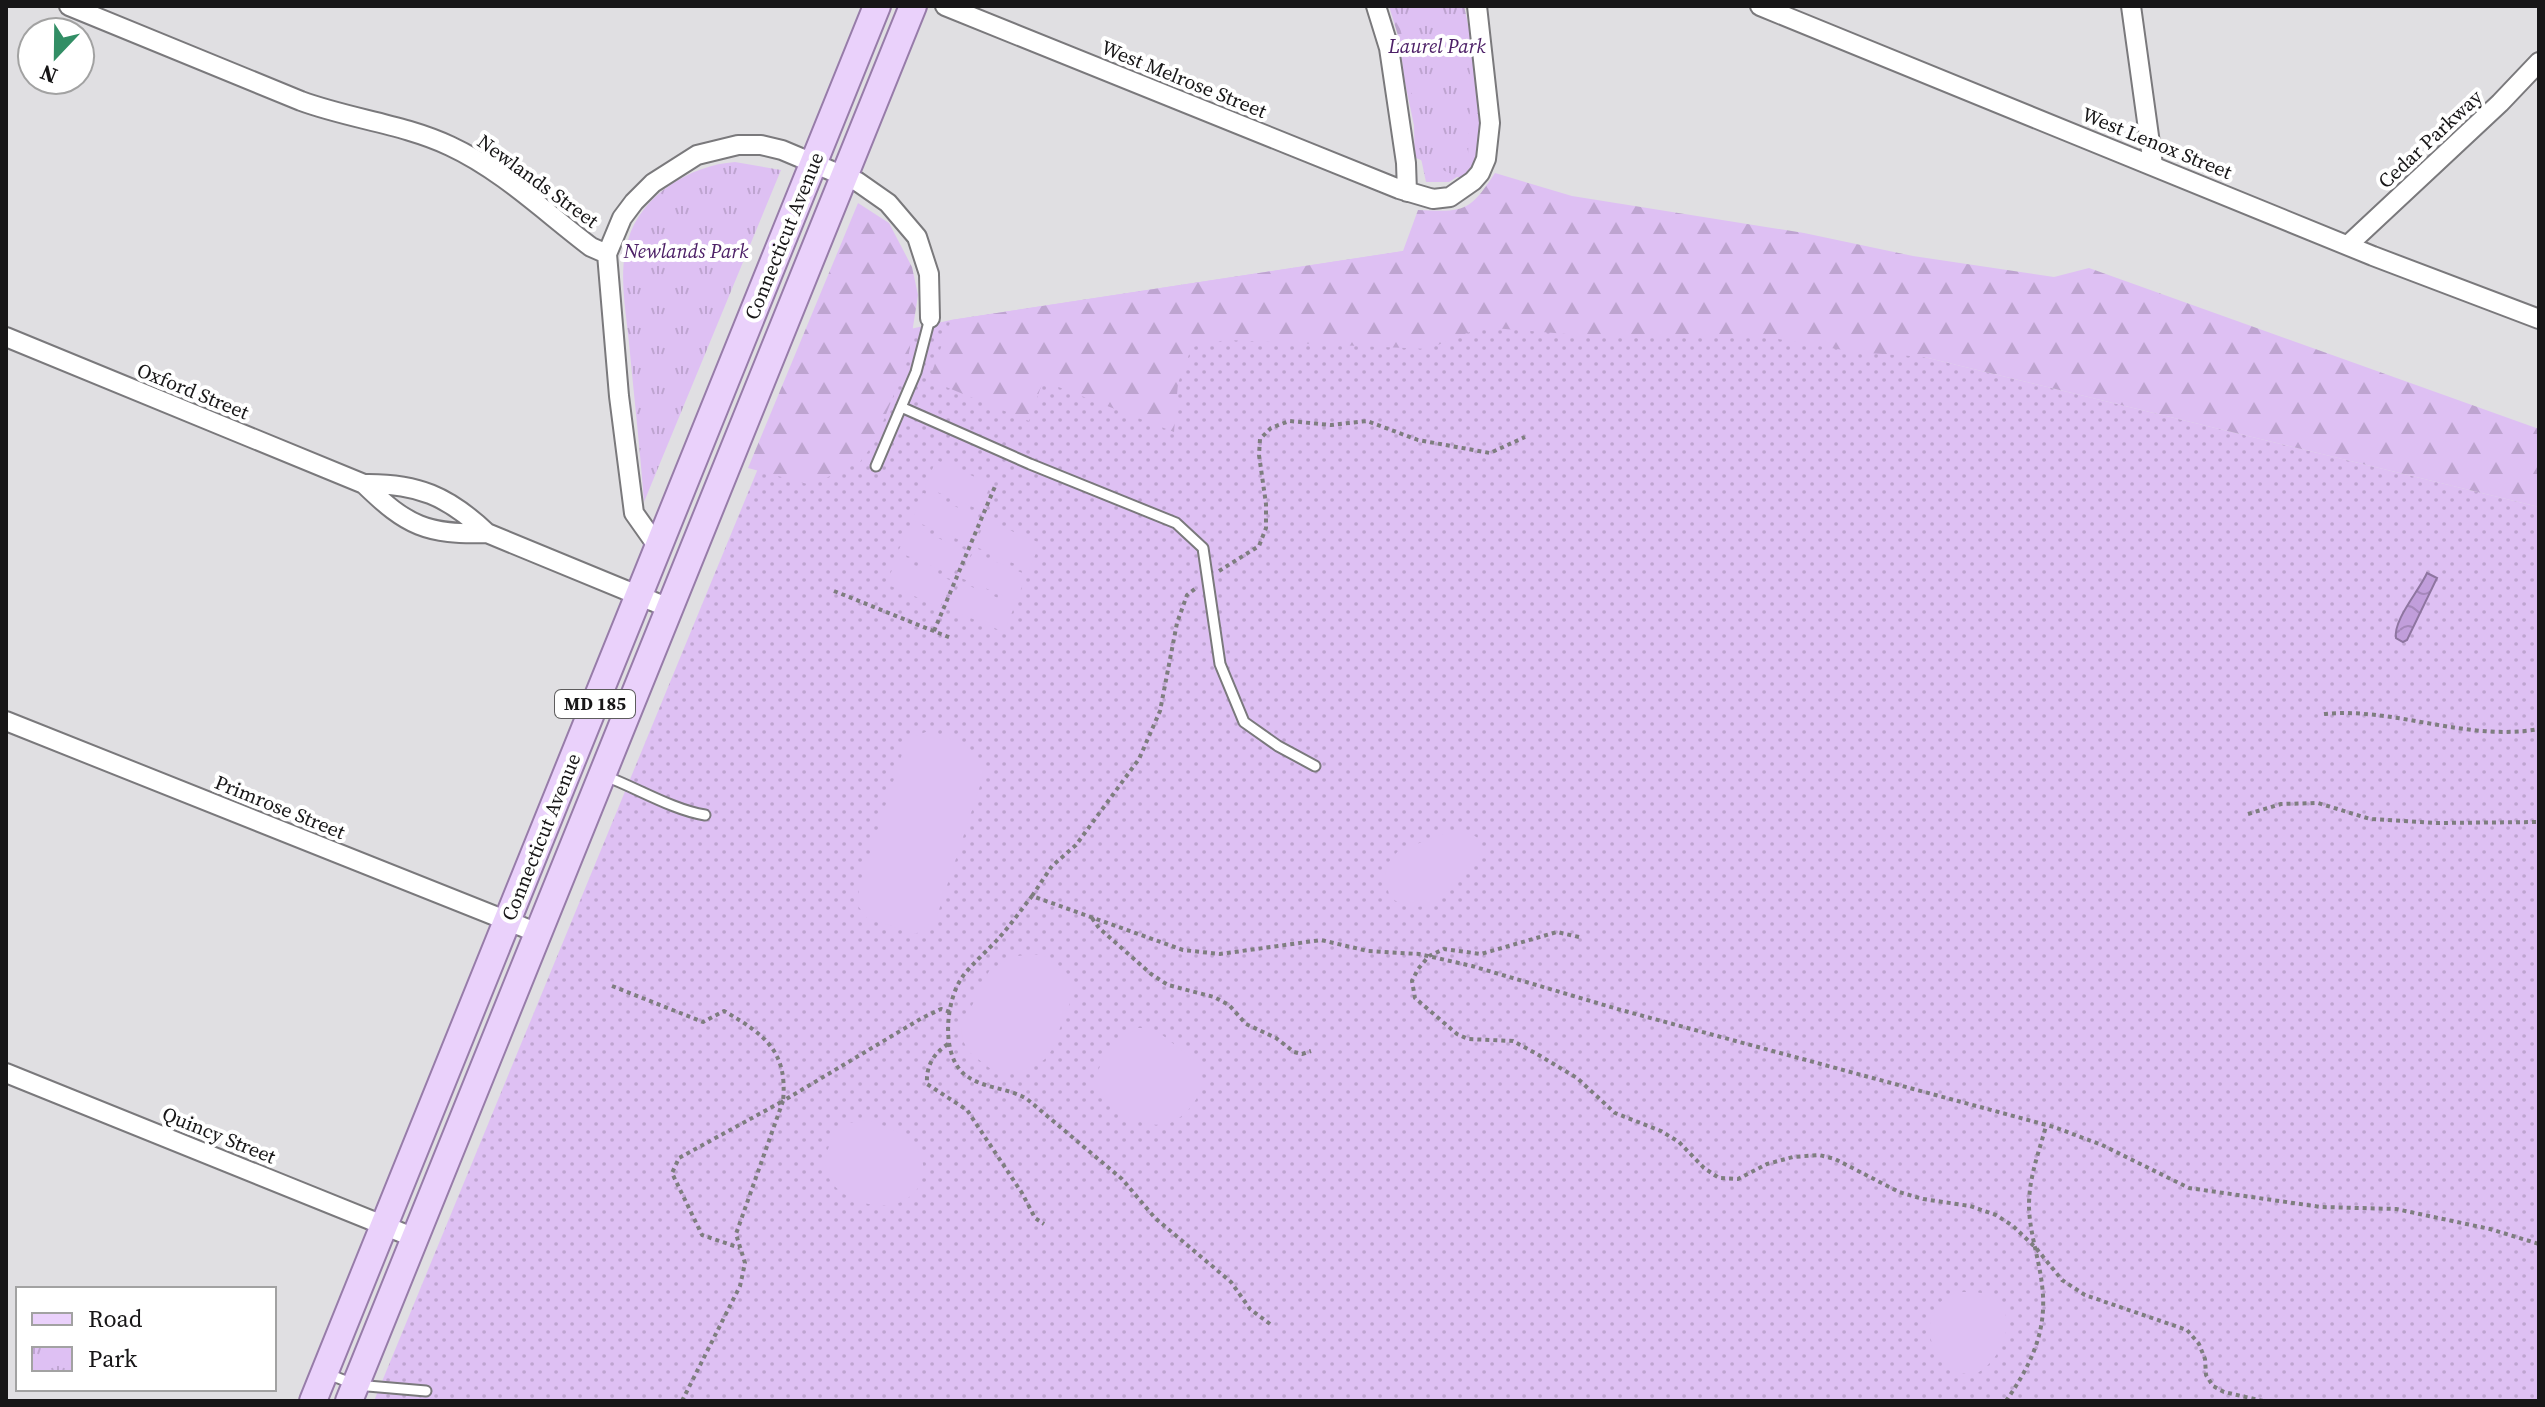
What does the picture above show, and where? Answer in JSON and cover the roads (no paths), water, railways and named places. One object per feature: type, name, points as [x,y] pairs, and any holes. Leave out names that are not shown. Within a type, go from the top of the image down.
[{"type":"main road","name":"Connecticut Avenue","points":[[352,1393],[669,608],[827,168],[877,6]]},
{"type":"main road","name":"Connecticut Avenue","points":[[313,1401],[658,547],[827,168],[913,6]]},
{"type":"street","name":"Newlands Street","points":[[69,6],[301,101],[448,145],[491,170],[591,247],[607,254],[619,396],[634,513],[658,547]]},
{"type":"street","name":"West Melrose Street","points":[[945,6],[1407,192],[1433,199],[1450,197],[1473,181],[1486,159],[1490,123],[1477,6]]},
{"type":"street","points":[[1376,6],[1389,48],[1406,163],[1407,192]]},
{"type":"street","name":"West Lenox Street","points":[[1760,6],[2348,245],[2539,319]]},
{"type":"street","points":[[2131,6],[2153,165]]},
{"type":"street","name":"Cedar Parkway","points":[[2348,245],[2500,103],[2539,62]]},
{"type":"street","points":[[607,254],[614,234],[634,202],[653,183],[697,155],[738,145],[761,145],[782,150],[865,185],[888,203],[917,237],[929,274],[930,318]]},
{"type":"street","name":"Oxford Street","points":[[6,337],[364,484],[406,519],[431,530],[450,534],[487,533]]},
{"type":"street","name":"Oxford Street","points":[[364,484],[393,483],[418,488],[466,513],[487,533],[669,608]]},
{"type":"street","name":"Primrose Street","points":[[6,721],[538,933]]},
{"type":"street","name":"Quincy Street","points":[[6,1073],[415,1238]]},
{"type":"lane","points":[[876,466],[916,372],[930,318]]},
{"type":"lane","points":[[901,407],[1176,523],[1203,548],[1220,664],[1244,722],[1278,746],[1315,766]]},
{"type":"lane","points":[[602,775],[685,812],[705,815]]},
{"type":"lane","points":[[324,1373],[352,1393],[426,1391]]},
{"type":"water","points":[[2427,573],[2437,578],[2407,640],[2403,642],[2396,638],[2398,623]]},
{"type":"park label","name":"Laurel Park","points":[[1437,46]]},
{"type":"park label","name":"Newlands Park","points":[[686,251]]}]
